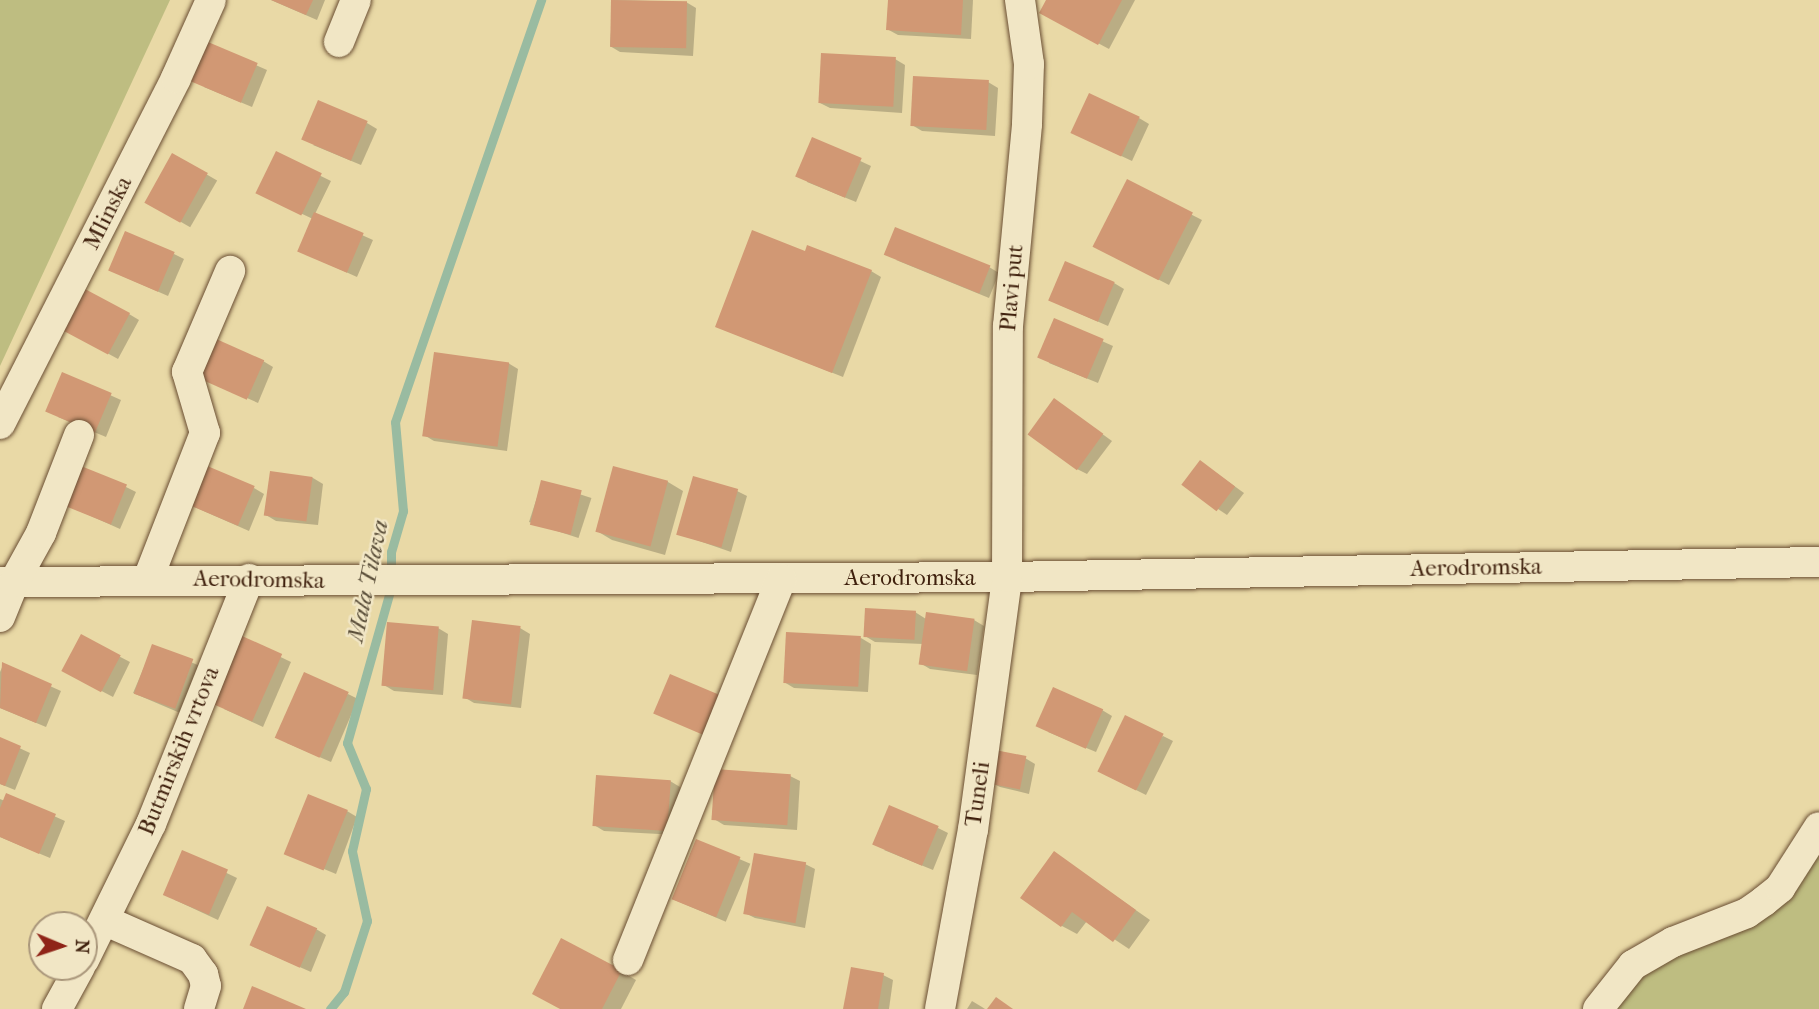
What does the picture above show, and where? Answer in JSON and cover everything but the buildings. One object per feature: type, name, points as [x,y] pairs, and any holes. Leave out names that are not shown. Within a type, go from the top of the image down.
[{"type":"street","name":"Mlinska","points":[[0,424],[176,78],[211,0]]},
{"type":"street","points":[[339,42],[356,0]]},
{"type":"street","name":"Plavi put","points":[[1007,577],[1008,326],[1027,124],[1029,64],[1020,0]]},
{"type":"street","points":[[148,579],[205,433],[187,372],[230,271]]},
{"type":"street","points":[[0,617],[7,582],[41,533],[79,435]]},
{"type":"street","name":"Aerodromska","points":[[7,582],[148,579],[365,582],[1007,577],[1819,562]]},
{"type":"street","name":"Tuneli","points":[[940,1009],[973,830],[1007,577]]},
{"type":"street","name":"Butmirskih vrtova","points":[[98,935],[151,824],[248,579]]},
{"type":"street","points":[[628,960],[781,579]]},
{"type":"street","points":[[1598,1009],[1633,965],[1673,942],[1747,913],[1765,901],[1780,888],[1819,827]]},
{"type":"street","points":[[106,921],[192,958],[203,974],[206,986],[200,1009]]},
{"type":"street","points":[[57,1009],[72,981]]},
{"type":"shaded area","points":[[0,0],[170,0],[0,366]]},
{"type":"shaded area","points":[[1819,841],[1819,1009],[1608,1009],[1639,973],[1744,925]]},
{"type":"waterway","name":"Mala Tilava","points":[[330,1009],[344,992],[367,921],[352,851],[366,789],[347,743],[391,587],[391,552],[403,511],[395,422],[541,0]]}]
